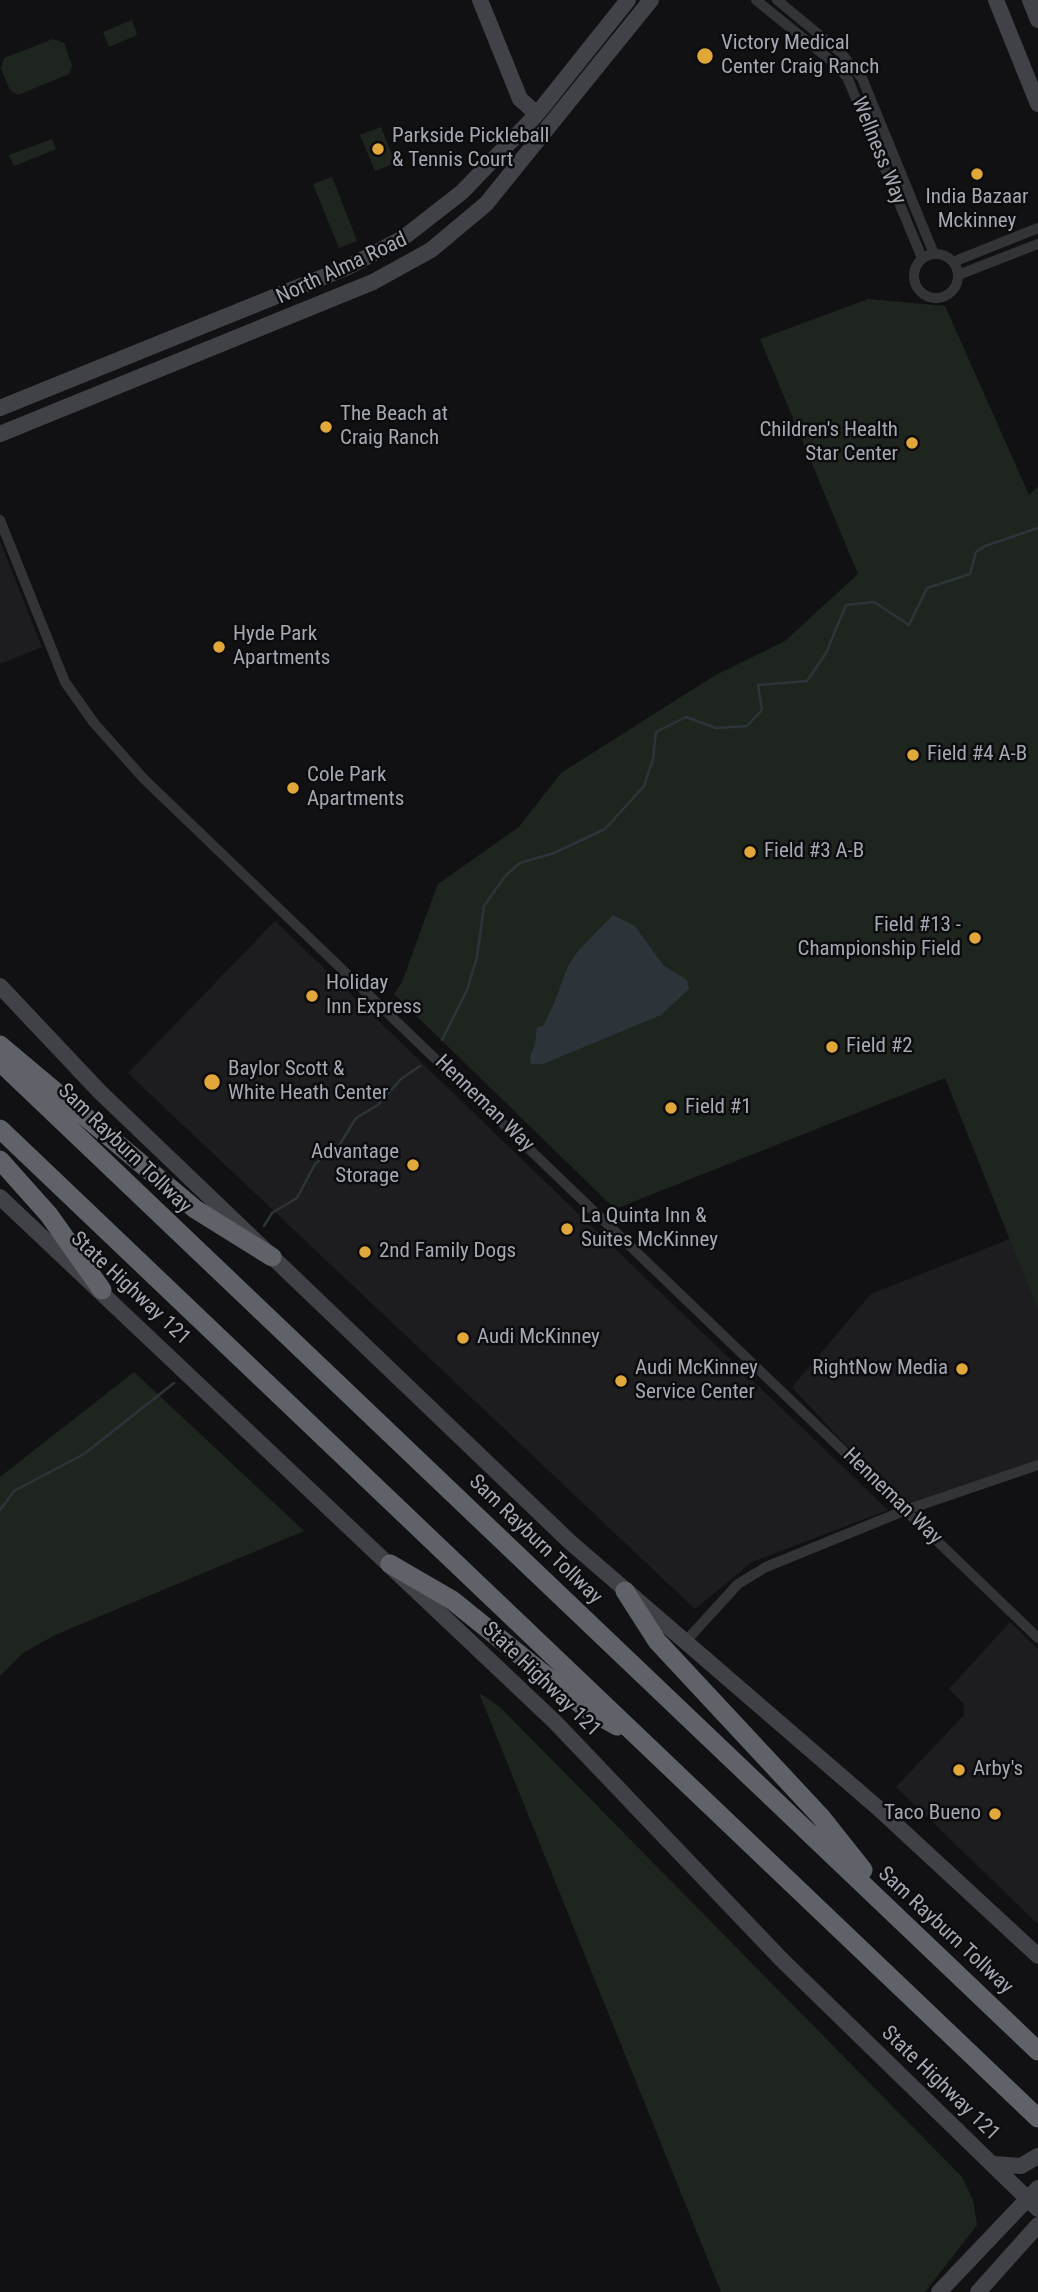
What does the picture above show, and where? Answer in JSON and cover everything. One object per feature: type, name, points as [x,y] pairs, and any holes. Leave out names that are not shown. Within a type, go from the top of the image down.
[{"type":"highway","points":[[0,1045],[195,1209],[272,1257]]},
{"type":"highway","name":"Sam Rayburn Tollway","points":[[0,1062],[1038,2051]]},
{"type":"highway","points":[[0,1129],[1038,2118]]},
{"type":"highway","points":[[0,1160],[49,1215],[102,1290]]},
{"type":"highway","points":[[390,1564],[452,1600],[588,1710],[642,1740]]},
{"type":"highway","points":[[625,1591],[657,1641],[821,1818],[907,1926]]},
{"type":"main road","points":[[480,0],[520,99],[537,114]]},
{"type":"main road","name":"North Alma Road","points":[[0,408],[348,267],[429,220],[537,114],[628,0]]},
{"type":"main road","name":"North Alma Road","points":[[0,434],[393,272],[431,250],[486,204],[651,0]]},
{"type":"main road","points":[[996,0],[1038,104]]},
{"type":"main road","points":[[1030,0],[1038,20]]},
{"type":"main road","points":[[384,248],[393,272]]},
{"type":"main road","points":[[191,330],[200,352]]},
{"type":"main road","points":[[0,986],[100,1092],[625,1591],[878,1808],[1038,1956]]},
{"type":"main road","name":"State Highway 121","points":[[0,1197],[102,1290],[555,1722],[782,1960],[993,2164],[1034,2199]]},
{"type":"main road","points":[[993,2164],[1021,2166],[1038,2156]]},
{"type":"main road","points":[[939,2292],[1034,2199]]},
{"type":"main road","points":[[978,2292],[1038,2225]]},
{"type":"street","name":"Wellness Way","points":[[756,0],[834,63],[847,78],[922,258]]},
{"type":"street","name":"Wellness Way","points":[[778,0],[840,52],[862,78],[934,254]]},
{"type":"street","points":[[953,262],[1038,228]]},
{"type":"street","points":[[958,275],[1038,244]]},
{"type":"street","points":[[934,254],[947,257],[953,262],[958,275],[955,286],[946,296],[932,298],[924,295],[913,276],[922,258],[934,254]]},
{"type":"street","name":"Henneman Way","points":[[0,520],[65,682],[94,723],[144,779],[1038,1638]]},
{"type":"street","points":[[684,1643],[738,1584],[766,1567],[906,1510],[1038,1465]]},
{"type":"shaded area","points":[[132,20],[137,35],[109,47],[103,32]]},
{"type":"shaded area","points":[[53,39],[64,43],[72,66],[69,74],[18,95],[10,90],[1,69],[4,58]]},
{"type":"shaded area","name":"Parkside Pickleball & Tennis Court","points":[[381,127],[395,163],[375,171],[360,135]]},
{"type":"shaded area","points":[[52,139],[56,149],[14,166],[9,155]]},
{"type":"shaded area","points":[[332,177],[357,241],[339,248],[313,184]]},
{"type":"shaded area","points":[[868,299],[945,306],[1029,495],[1038,487],[1038,1310],[945,1078],[615,1209],[394,994],[402,982],[438,884],[519,827],[561,773],[714,676],[785,641],[858,574],[760,339]]},
{"type":"shaded area","points":[[0,541],[42,647],[0,664]]},
{"type":"shaded area","points":[[613,915],[635,926],[663,965],[687,980],[689,989],[661,1015],[543,1064],[531,1064],[530,1057],[537,1027],[543,1026],[568,966],[578,951]]},
{"type":"shaded area","points":[[275,921],[888,1510],[752,1562],[695,1609],[128,1073]]},
{"type":"shaded area","points":[[1010,1239],[1038,1310],[1038,1465],[906,1510],[792,1387],[871,1294]]},
{"type":"shaded area","points":[[134,1372],[304,1531],[55,1635],[23,1653],[0,1676],[0,1477]]},
{"type":"shaded area","points":[[1010,1622],[1038,1649],[1038,1924],[896,1787],[964,1715],[963,1703],[949,1689]]},
{"type":"shaded area","points":[[479,1693],[500,1707],[962,2177],[973,2200],[977,2225],[925,2292],[721,2292]]},
{"type":"waterway","points":[[442,1040],[467,990],[477,957],[484,906],[506,875],[520,863],[554,853],[605,829],[644,786],[653,759],[656,732],[686,717],[716,728],[747,726],[762,710],[758,685],[807,681],[826,653],[846,605],[874,602],[909,625],[927,588],[970,574],[976,552],[985,546],[1038,528]]},
{"type":"waterway","points":[[264,1226],[272,1213],[297,1198],[315,1164],[340,1144],[356,1118],[378,1105],[401,1079],[420,1066]]},
{"type":"waterway","points":[[0,1510],[14,1491],[84,1454],[174,1383]]},
{"type":"place","name":"Victory Medical Center Craig Ranch","points":[[705,56]]},
{"type":"place","name":"Parkside Pickleball & Tennis Court","points":[[378,149]]},
{"type":"place","name":"India Bazaar Mckinney","points":[[977,174]]},
{"type":"place","name":"The Beach at Craig Ranch","points":[[326,427]]},
{"type":"place","name":"Children's Health Star Center","points":[[912,443]]},
{"type":"place","name":"Hyde Park Apartments","points":[[219,647]]},
{"type":"place","name":"Field #4 A-B","points":[[913,755]]},
{"type":"place","name":"Cole Park Apartments","points":[[293,788]]},
{"type":"place","name":"Field #3 A-B","points":[[750,852]]},
{"type":"place","name":"Field #13 - Championship Field","points":[[975,938]]},
{"type":"place","name":"Holiday Inn Express","points":[[312,996]]},
{"type":"place","name":"Field #2","points":[[832,1047]]},
{"type":"place","name":"Baylor Scott & White Heath Center","points":[[212,1082]]},
{"type":"place","name":"Field #1","points":[[671,1108]]},
{"type":"place","name":"Advantage Storage","points":[[413,1165]]},
{"type":"place","name":"La Quinta Inn & Suites McKinney","points":[[567,1229]]},
{"type":"place","name":"2nd Family Dogs","points":[[365,1252]]},
{"type":"place","name":"Audi McKinney","points":[[463,1338]]},
{"type":"place","name":"RightNow Media","points":[[962,1369]]},
{"type":"place","name":"Audi McKinney Service Center","points":[[621,1381]]},
{"type":"place","name":"Arby's","points":[[959,1770]]},
{"type":"place","name":"Taco Bueno","points":[[995,1814]]}]
